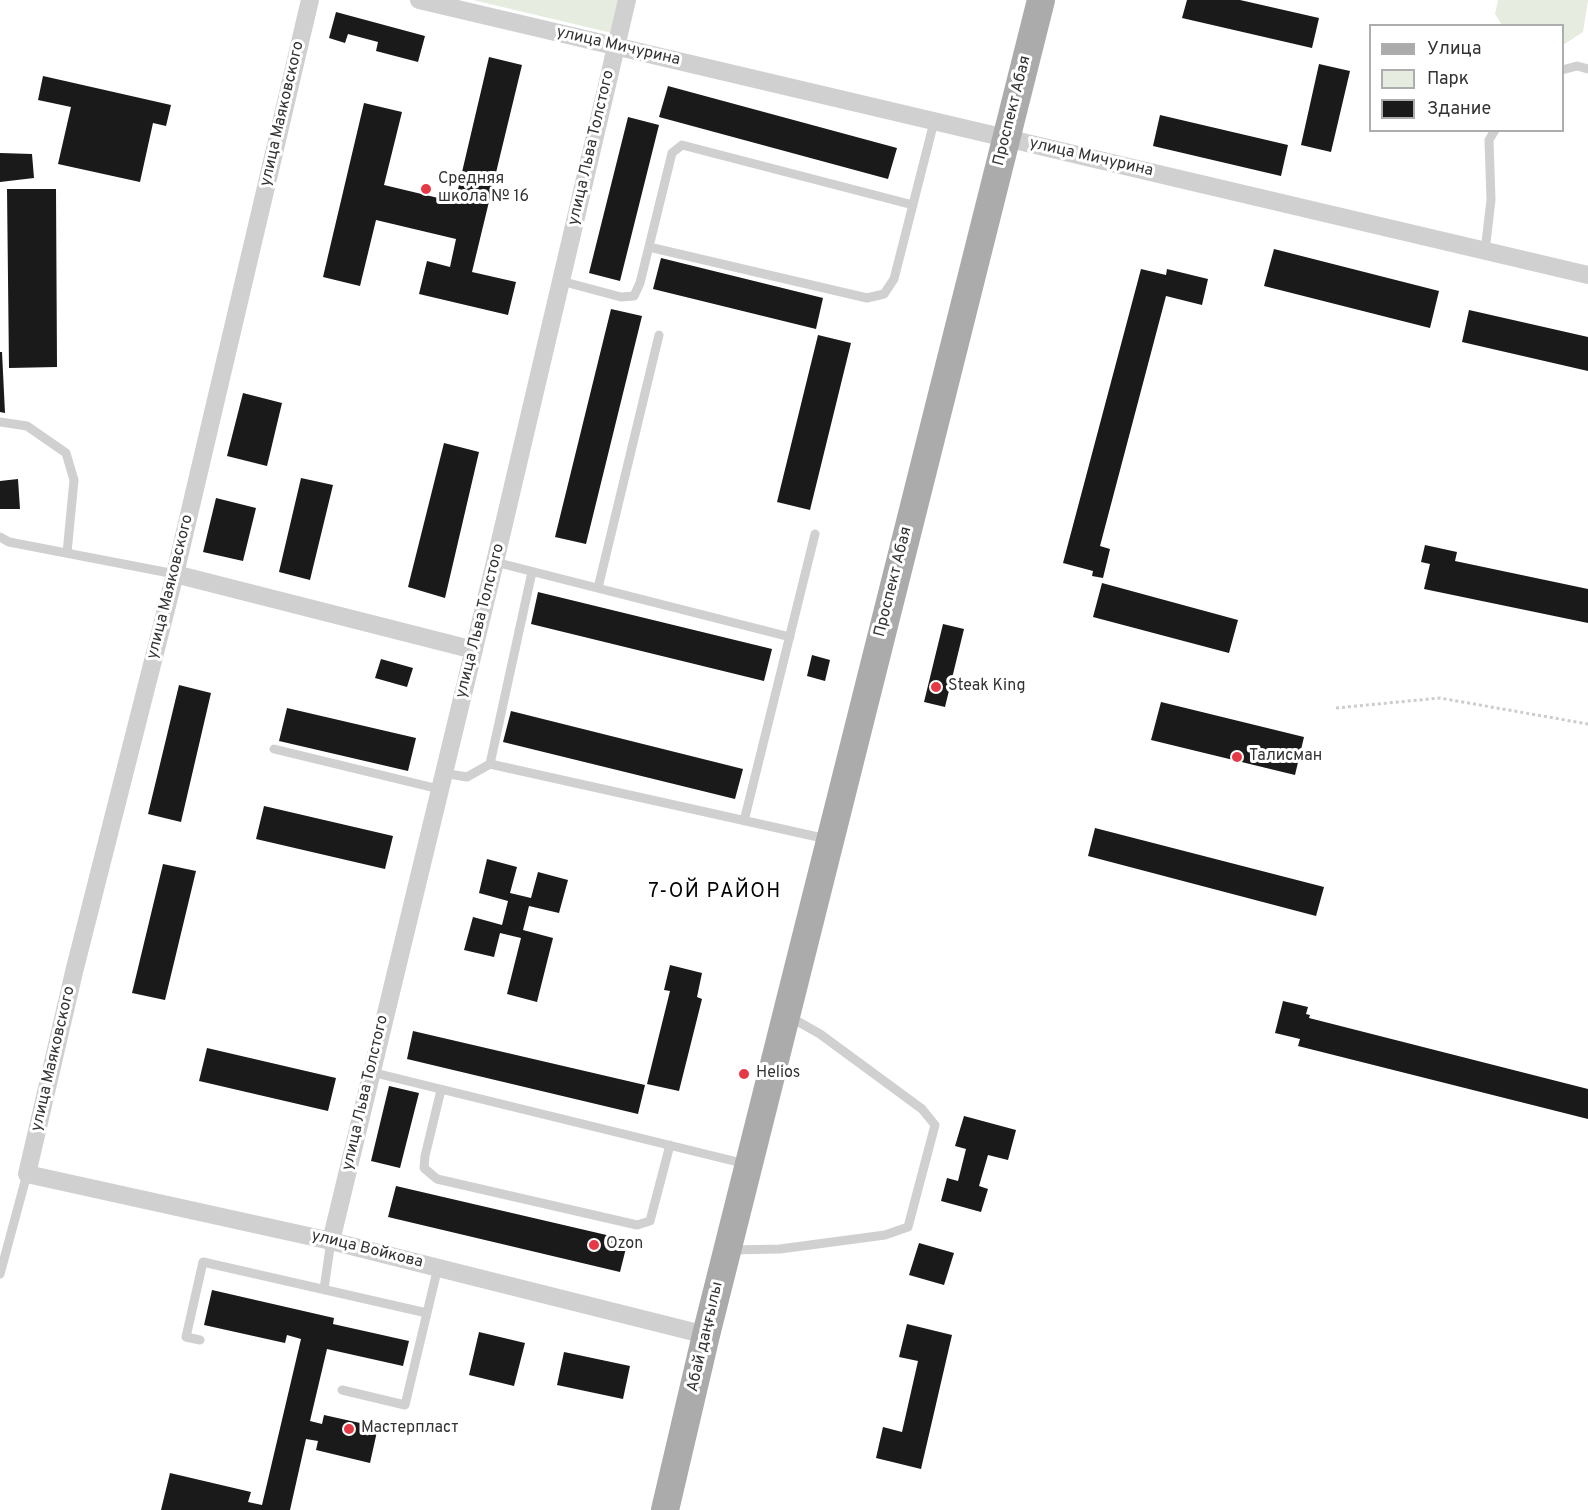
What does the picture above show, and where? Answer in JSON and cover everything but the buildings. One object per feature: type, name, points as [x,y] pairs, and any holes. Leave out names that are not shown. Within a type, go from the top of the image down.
[{"type":"main road","name":"Проспект Абая","points":[[748,1165],[1041,0]]},
{"type":"main road","name":"Абай даңғылы","points":[[665,1510],[705,1335],[748,1165]]},
{"type":"street","name":"улица Маяковского","points":[[27,1174],[74,972],[175,574],[310,0]]},
{"type":"street","name":"улица Мичурина","points":[[419,0],[1588,275]]},
{"type":"street","name":"улица Льва Толстого","points":[[331,1241],[495,562],[627,0]]},
{"type":"street","points":[[175,574],[474,650]]},
{"type":"street","name":"улица Войкова","points":[[27,1174],[331,1241],[705,1335]]},
{"type":"lane","points":[[1564,70],[1577,66],[1588,69]]},
{"type":"lane","points":[[649,247],[867,298],[884,294],[894,279],[934,122]]},
{"type":"lane","points":[[1485,251],[1491,200],[1489,140],[1494,132]]},
{"type":"lane","points":[[561,280],[621,297],[634,296],[640,283],[672,153],[682,145],[913,205]]},
{"type":"lane","points":[[598,588],[658,335]]},
{"type":"lane","points":[[0,422],[27,426],[66,453],[74,480],[67,553]]},
{"type":"lane","points":[[744,821],[815,534]]},
{"type":"lane","points":[[0,537],[9,542],[175,574]]},
{"type":"lane","points":[[495,562],[790,637]]},
{"type":"lane","points":[[490,764],[532,572]]},
{"type":"lane","points":[[274,749],[441,781],[467,777],[490,764],[829,840]]},
{"type":"lane","points":[[727,1250],[768,1251],[885,1235],[908,1227],[935,1125],[922,1109],[831,1042],[786,1015]]},
{"type":"lane","points":[[372,1072],[748,1165]]},
{"type":"lane","points":[[441,1090],[424,1168],[437,1179],[638,1225],[650,1221],[670,1145]]},
{"type":"lane","points":[[0,1274],[27,1174]]},
{"type":"lane","points":[[324,1289],[331,1241]]},
{"type":"lane","points":[[200,1340],[186,1337],[203,1262],[427,1313]]},
{"type":"lane","points":[[342,1390],[405,1405],[438,1267]]},
{"type":"path","points":[[1336,708],[1440,698],[1588,724]]},
{"type":"green space","points":[[473,0],[619,0],[612,33]]},
{"type":"green space","points":[[1498,0],[1588,0],[1583,32],[1564,44],[1564,24],[1501,24],[1495,14]]},
{"type":"place","name":"Средняя школа № 16","points":[[426,189]]},
{"type":"place","name":"Steak King","points":[[936,687]]},
{"type":"place","name":"Талисман","points":[[1237,757]]},
{"type":"place","name":"Helios","points":[[744,1074]]},
{"type":"place","name":"Ozon","points":[[594,1245]]},
{"type":"place","name":"Мастерпласт","points":[[349,1429]]},
{"type":"district","name":"7-ОЙ РАЙОН","points":[[715,893]]}]
